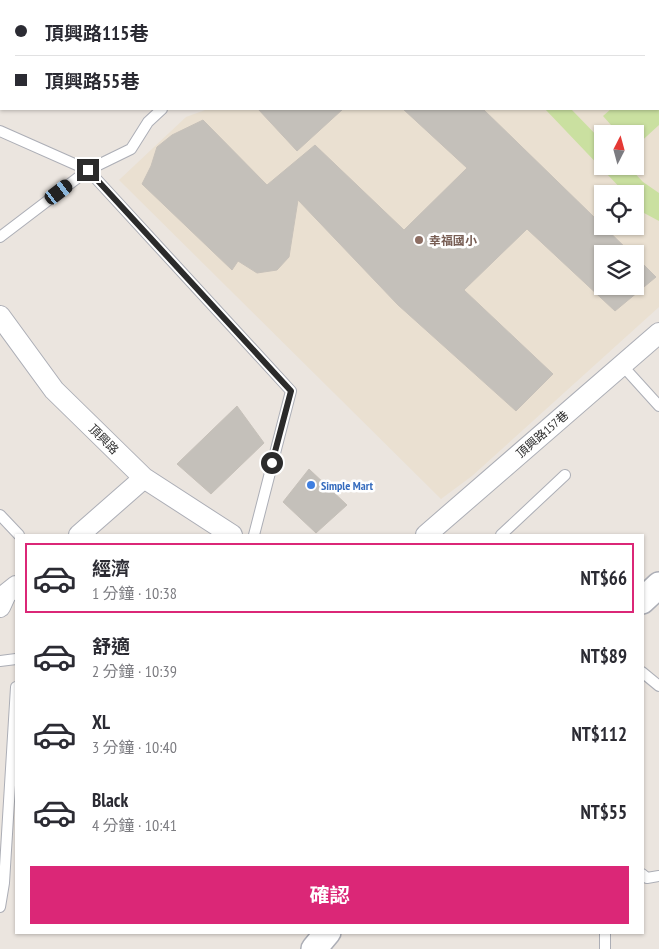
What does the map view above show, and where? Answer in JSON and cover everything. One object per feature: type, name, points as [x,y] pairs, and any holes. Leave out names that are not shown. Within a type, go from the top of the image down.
[{"type":"street","name":"頂興路","points":[[0,316],[54,390],[144,478],[230,534]]},
{"type":"street","name":"頂興路157巷","points":[[427,534],[659,333]]},
{"type":"street","points":[[80,534],[144,478]]},
{"type":"street","points":[[644,600],[659,585]]},
{"type":"street","points":[[0,607],[6,594],[15,587]]},
{"type":"street","points":[[314,949],[326,934]]},
{"type":"lane","points":[[0,237],[88,170],[131,149],[148,122],[161,110]]},
{"type":"lane","points":[[0,130],[88,170],[291,391],[254,534]]},
{"type":"lane","points":[[621,364],[659,406]]},
{"type":"lane","points":[[502,534],[565,475]]},
{"type":"lane","points":[[0,515],[18,534]]},
{"type":"lane","points":[[0,661],[15,659]]},
{"type":"lane","points":[[644,674],[659,686]]},
{"type":"lane","points":[[0,906],[15,701]]},
{"type":"lane","points":[[644,876],[647,878],[659,876]]},
{"type":"lane","points":[[605,934],[606,949]]},
{"type":"shaded area","name":"幸福國小","points":[[205,110],[659,110],[659,307],[472,476],[441,499],[119,180],[186,117]]},
{"type":"green space","points":[[546,110],[572,110],[594,133],[594,160]]},
{"type":"green space","points":[[610,110],[659,110],[659,125],[644,139],[644,125],[611,125],[603,116]]},
{"type":"green space","points":[[608,175],[636,175],[659,193],[659,221],[644,213],[644,185],[617,185]]},
{"type":"building","points":[[259,110],[342,110],[297,151]]},
{"type":"building","points":[[404,110],[484,110],[594,217],[594,235],[612,235],[623,245],[594,245],[594,291],[527,229],[464,290],[553,374],[516,411],[398,305],[298,200],[289,257],[277,270],[257,273],[238,261],[232,270],[142,184],[151,166],[157,147],[172,135],[203,120],[267,185],[315,145],[404,230],[467,168]]},
{"type":"building","points":[[644,265],[656,277],[644,287]]},
{"type":"building","points":[[598,295],[634,295],[615,311]]},
{"type":"building","points":[[237,406],[264,443],[211,494],[177,464]]},
{"type":"building","name":"Simple Mart","points":[[309,469],[347,505],[316,533],[283,502]]},
{"type":"place","name":"幸福國小","points":[[419,240]]},
{"type":"place","name":"Simple Mart","points":[[311,485]]},
{"type":"route","points":[[88,170],[291,391],[272,463]]}]
